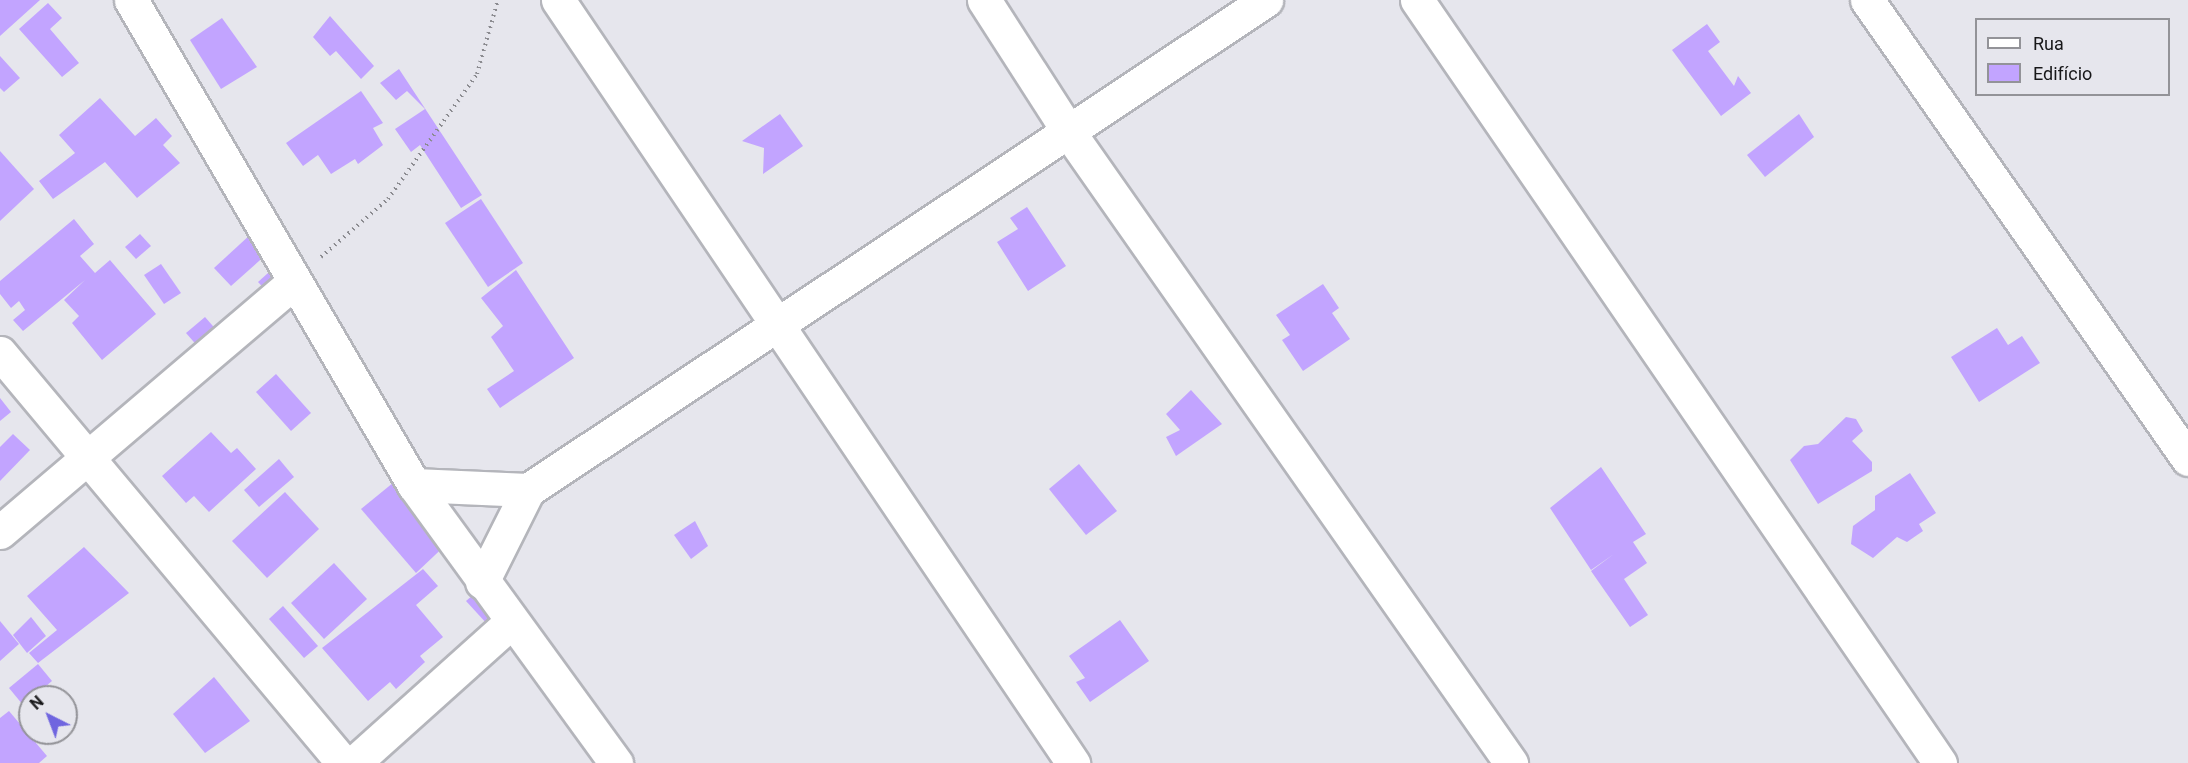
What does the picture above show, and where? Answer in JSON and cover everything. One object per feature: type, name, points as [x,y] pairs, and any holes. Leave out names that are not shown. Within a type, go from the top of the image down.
[{"type":"street","points":[[131,0],[414,485],[510,623],[616,763]]},
{"type":"street","points":[[558,0],[1073,763]]},
{"type":"street","points":[[984,0],[1068,131],[1511,763]]},
{"type":"street","points":[[482,582],[528,490],[1266,0]]},
{"type":"street","points":[[1417,0],[1940,763]]},
{"type":"street","points":[[1867,0],[2188,459]]},
{"type":"street","points":[[0,532],[89,460],[294,282]]},
{"type":"street","points":[[0,353],[343,763]]},
{"type":"street","points":[[414,485],[528,490]]},
{"type":"street","points":[[354,763],[510,623]]},
{"type":"path","points":[[294,282],[388,199],[477,74],[498,0]]},
{"type":"building","points":[[0,0],[40,0],[0,36]]},
{"type":"building","points":[[48,3],[62,18],[50,29],[79,63],[62,77],[19,29]]},
{"type":"building","points":[[330,16],[374,66],[361,79],[336,51],[330,56],[313,37]]},
{"type":"building","points":[[222,18],[257,67],[221,89],[190,40]]},
{"type":"building","points":[[1707,24],[1720,42],[1708,51],[1734,86],[1738,76],[1751,93],[1721,116],[1672,50]]},
{"type":"building","points":[[0,56],[20,78],[4,92],[0,88]]},
{"type":"building","points":[[399,69],[482,195],[461,208],[420,145],[411,152],[395,129],[425,109],[407,91],[396,100],[380,83]]},
{"type":"building","points":[[361,91],[383,123],[373,128],[383,145],[358,164],[355,159],[331,174],[318,155],[303,166],[286,143]]},
{"type":"building","points":[[100,98],[135,136],[156,118],[172,136],[163,145],[180,163],[137,198],[105,162],[53,199],[39,181],[75,153],[59,135]]},
{"type":"building","points":[[780,114],[803,146],[763,174],[764,148],[742,141]]},
{"type":"building","points":[[1799,114],[1814,137],[1765,177],[1747,155]]},
{"type":"building","points":[[0,151],[34,189],[0,221]]},
{"type":"building","points":[[481,199],[523,263],[488,287],[445,223]]},
{"type":"building","points":[[1027,207],[1066,266],[1028,291],[997,242],[1018,229],[1010,218]]},
{"type":"building","points":[[74,219],[94,244],[80,256],[95,273],[110,260],[156,314],[102,360],[72,323],[79,316],[64,300],[85,280],[23,331],[13,320],[25,310],[19,301],[11,308],[0,294],[0,281]]},
{"type":"building","points":[[140,234],[151,246],[136,259],[125,247]]},
{"type":"building","points":[[251,234],[269,252],[231,286],[214,268]]},
{"type":"building","points":[[161,264],[181,293],[164,304],[144,275]]},
{"type":"building","points":[[278,264],[271,296],[258,282]]},
{"type":"building","points":[[516,270],[574,358],[500,408],[487,389],[514,371],[491,337],[503,326],[481,298]]},
{"type":"building","points":[[1323,284],[1339,308],[1332,313],[1350,339],[1303,371],[1282,340],[1290,335],[1276,315]]},
{"type":"building","points":[[205,317],[219,333],[200,349],[186,333]]},
{"type":"building","points":[[1997,328],[2008,345],[2022,336],[2040,363],[1979,402],[1951,357]]},
{"type":"building","points":[[276,374],[311,413],[291,431],[256,392]]},
{"type":"building","points":[[1191,390],[1222,424],[1176,456],[1166,437],[1180,430],[1166,414]]},
{"type":"building","points":[[0,398],[11,412],[0,421]]},
{"type":"building","points":[[1846,417],[1856,419],[1863,431],[1852,441],[1872,462],[1872,471],[1818,504],[1790,460],[1804,446],[1818,444]]},
{"type":"building","points":[[211,432],[231,453],[237,448],[256,469],[209,512],[194,496],[186,503],[162,476]]},
{"type":"building","points":[[13,434],[30,450],[0,481],[0,447]]},
{"type":"building","points":[[279,459],[294,477],[259,507],[244,490]]},
{"type":"building","points":[[1079,464],[1117,511],[1086,535],[1049,489]]},
{"type":"building","points":[[1601,467],[1646,534],[1633,542],[1647,563],[1624,579],[1648,615],[1630,627],[1591,571],[1614,554],[1591,570],[1550,508]]},
{"type":"building","points":[[1910,473],[1936,513],[1919,524],[1923,531],[1907,542],[1897,537],[1873,558],[1851,544],[1853,526],[1875,510],[1875,496]]},
{"type":"building","points":[[399,478],[452,539],[416,573],[361,509]]},
{"type":"building","points":[[285,492],[319,529],[267,578],[232,541]]},
{"type":"building","points":[[695,521],[708,546],[691,559],[674,535]]},
{"type":"building","points":[[84,547],[129,593],[38,663],[29,653],[57,630],[27,596]]},
{"type":"building","points":[[334,563],[367,599],[324,639],[291,603]]},
{"type":"building","points":[[423,569],[438,586],[416,605],[443,637],[420,656],[425,662],[396,689],[390,682],[368,701],[322,648]]},
{"type":"building","points":[[480,589],[501,613],[488,625],[466,601]]},
{"type":"building","points":[[283,606],[318,646],[304,658],[269,619]]},
{"type":"building","points":[[31,617],[46,636],[27,653],[13,635]]},
{"type":"building","points":[[1120,620],[1149,661],[1090,702],[1076,682],[1085,678],[1069,656]]},
{"type":"building","points":[[0,621],[19,644],[0,661]]},
{"type":"building","points":[[38,664],[52,681],[47,685],[18,685],[18,699],[9,688]]},
{"type":"building","points":[[214,677],[250,721],[205,753],[173,714]]},
{"type":"building","points":[[9,711],[18,722],[18,745],[38,745],[47,756],[39,763],[0,763],[0,718]]}]
